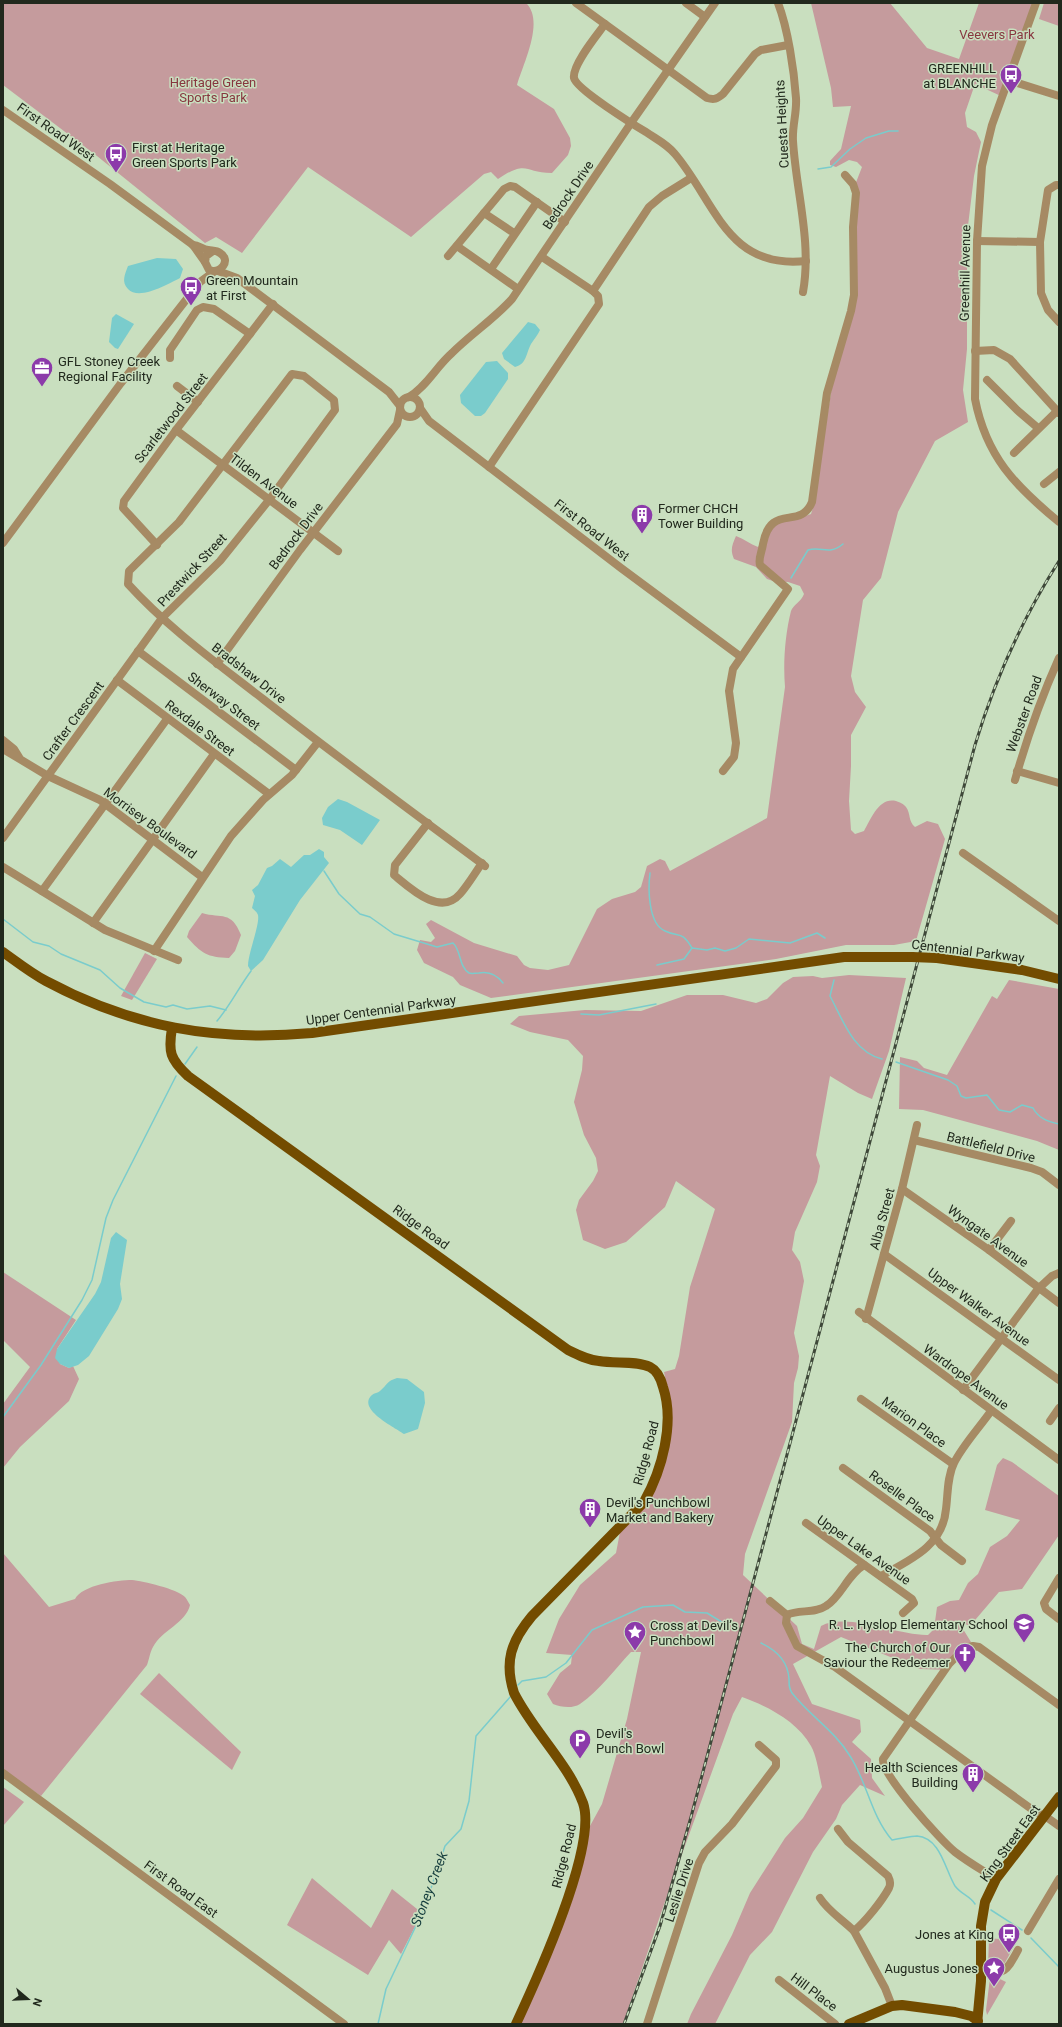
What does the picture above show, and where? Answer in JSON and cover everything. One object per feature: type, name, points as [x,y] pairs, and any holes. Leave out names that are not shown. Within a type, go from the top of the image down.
[{"type":"main road","name":"Upper Centennial Parkway","points":[[3,952],[45,980],[122,1014],[172,1028],[225,1036],[250,1037],[312,1033],[778,965]]},
{"type":"main road","name":"Centennial Parkway","points":[[778,965],[844,957],[937,958],[1014,969],[1059,979]]},
{"type":"main road","name":"Ridge Road","points":[[172,1028],[170,1051],[178,1066],[188,1076],[568,1350],[598,1361],[636,1364],[649,1367],[657,1373],[661,1379],[668,1405],[668,1426],[654,1482],[647,1498],[638,1510],[532,1616],[522,1628],[511,1650],[509,1679],[514,1693],[570,1780],[582,1802],[586,1815],[584,1838],[570,1890],[546,1959],[516,2024]]},
{"type":"main road","name":"King Street East","points":[[979,2023],[981,1926],[985,1902],[996,1879],[1059,1797]]},
{"type":"main road","points":[[849,2024],[862,2021],[892,2006],[902,2005],[955,2012],[971,2016],[979,2023]]},
{"type":"street","points":[[576,3],[707,98],[718,99],[755,54],[761,50],[788,45]]},
{"type":"street","points":[[686,3],[705,17]]},
{"type":"street","name":"Bedrock Drive","points":[[407,398],[424,386],[439,365],[503,309],[542,257],[631,123],[715,3]]},
{"type":"street","name":"Cuesta Heights","points":[[778,3],[783,16],[796,99],[793,141],[806,261],[803,292]]},
{"type":"street","name":"Greenhill Avenue","points":[[1036,3],[992,125],[982,166],[977,241],[975,399],[980,423],[990,446],[1002,465],[1030,498],[1059,522]]},
{"type":"street","points":[[606,24],[577,65],[574,78],[582,88],[631,123],[665,144],[674,153],[719,221],[743,245],[758,255],[771,259],[792,262],[806,261]]},
{"type":"street","points":[[1008,80],[1059,96]]},
{"type":"street","name":"First Road West","points":[[3,110],[110,184],[193,245],[213,251]]},
{"type":"street","points":[[723,772],[734,757],[736,743],[729,691],[733,669],[788,590],[759,564],[765,533],[776,521],[794,517],[806,512],[812,500],[827,393],[851,311],[854,292],[853,227],[856,193],[853,184],[845,175]]},
{"type":"street","points":[[594,291],[650,207],[662,196],[691,178]]},
{"type":"street","points":[[1059,185],[1056,185],[1048,190],[1040,242],[1042,297],[1048,310],[1059,322]]},
{"type":"street","points":[[448,256],[504,189],[510,186],[515,187],[565,222]]},
{"type":"street","points":[[491,269],[514,233],[537,202]]},
{"type":"street","points":[[484,213],[514,233]]},
{"type":"street","points":[[977,241],[1040,242]]},
{"type":"street","name":"First Road West","points":[[193,245],[205,264]]},
{"type":"street","points":[[457,246],[518,289]]},
{"type":"street","points":[[3,544],[121,383],[200,282],[223,268],[225,262],[222,254],[213,251],[206,256],[200,282]]},
{"type":"street","points":[[489,467],[597,309],[598,296],[594,291],[542,257]]},
{"type":"street","name":"First Road West","points":[[225,262],[235,273],[237,278]]},
{"type":"street","points":[[205,264],[209,270],[216,271]]},
{"type":"street","name":"First Road West","points":[[216,271],[237,278],[389,392],[407,398],[416,399],[429,421],[621,568],[741,657]]},
{"type":"street","name":"Scarletwood Street","points":[[157,545],[123,508],[124,501],[272,304]]},
{"type":"street","points":[[170,358],[170,350],[197,310],[203,307],[214,309],[250,334]]},
{"type":"street","points":[[975,350],[994,350],[1010,359],[1058,412],[1038,428],[1014,453]]},
{"type":"street","name":"Prestwick Street","points":[[162,618],[220,561],[268,500],[335,410],[334,400],[304,376],[292,374],[222,465]]},
{"type":"street","points":[[987,380],[1017,410],[1038,428]]},
{"type":"street","points":[[177,386],[198,402]]},
{"type":"street","name":"Bedrock Drive","points":[[420,406],[425,389],[424,386]]},
{"type":"street","name":"First Road West","points":[[389,392],[400,408],[411,417],[429,421]]},
{"type":"street","points":[[400,408],[407,398]]},
{"type":"street","points":[[411,417],[420,406]]},
{"type":"street","name":"Bedrock Drive","points":[[397,424],[400,408]]},
{"type":"street","name":"Bedrock Drive","points":[[217,664],[313,533],[397,424],[411,417]]},
{"type":"street","name":"Tilden Avenue","points":[[176,430],[338,551]]},
{"type":"street","name":"Bradshaw Drive","points":[[222,465],[179,522],[129,571],[128,584],[162,618],[217,664],[318,742],[484,865],[460,895],[446,902],[431,901],[394,875],[395,865],[428,824]]},
{"type":"street","points":[[1044,484],[1058,474]]},
{"type":"street","name":"Crafter Crescent","points":[[3,838],[162,618]]},
{"type":"street","name":"Sherway Street","points":[[138,651],[296,770]]},
{"type":"street","name":"Webster Road","points":[[1015,780],[1042,696],[1059,658]]},
{"type":"street","name":"Rexdale Street","points":[[117,680],[167,719],[270,794]]},
{"type":"street","points":[[42,891],[167,719]]},
{"type":"street","name":"Morrisey Boulevard","points":[[3,740],[14,749],[19,757]]},
{"type":"street","points":[[154,951],[202,877],[242,822],[296,770],[318,742]]},
{"type":"street","name":"Morrisey Boulevard","points":[[3,749],[19,757],[48,776],[105,804],[154,839],[202,877]]},
{"type":"street","points":[[93,923],[214,754]]},
{"type":"street","points":[[1017,771],[1059,783]]},
{"type":"street","points":[[963,853],[1059,922]]},
{"type":"street","points":[[3,867],[93,923],[117,936],[178,960]]},
{"type":"street","name":"Alba Street","points":[[866,1319],[902,1189],[917,1125]]},
{"type":"street","name":"Battlefield Drive","points":[[914,1140],[1031,1168],[1042,1172],[1059,1185]]},
{"type":"street","name":"Wyngate Avenue","points":[[902,1189],[989,1250],[1038,1289],[1059,1303]]},
{"type":"street","points":[[989,1250],[1011,1221]]},
{"type":"street","name":"Upper Walker Avenue","points":[[884,1254],[1059,1380]]},
{"type":"street","points":[[963,1390],[1038,1289],[1052,1276],[1059,1273]]},
{"type":"street","name":"Wardrope Avenue","points":[[859,1312],[866,1319],[1059,1460]]},
{"type":"street","name":"Marion Place","points":[[861,1399],[953,1464]]},
{"type":"street","points":[[1050,1421],[1059,1408]]},
{"type":"street","points":[[881,1576],[911,1560],[930,1545],[936,1537],[944,1520],[948,1485],[953,1464],[991,1411]]},
{"type":"street","name":"Roselle Place","points":[[844,1468],[936,1537],[941,1545],[962,1561]]},
{"type":"street","name":"Upper Lake Avenue","points":[[806,1523],[881,1576],[914,1602],[903,1613]]},
{"type":"street","points":[[787,1615],[817,1610],[827,1606],[852,1575],[864,1565]]},
{"type":"street","points":[[1059,1578],[1044,1603],[1046,1609],[1059,1619]]},
{"type":"street","points":[[770,1601],[787,1615]]},
{"type":"street","points":[[787,1615],[786,1623],[797,1646],[835,1667],[1037,1813],[1045,1816],[1059,1826]]},
{"type":"street","points":[[996,1879],[956,1853],[941,1840],[910,1804],[882,1762],[949,1664],[965,1648],[973,1646],[979,1647],[1059,1705]]},
{"type":"street","name":"Leslie Drive","points":[[647,2024],[699,1863],[704,1852],[732,1824],[776,1766],[776,1760],[759,1745]]},
{"type":"street","name":"First Road East","points":[[3,1773],[344,2024]]},
{"type":"street","points":[[838,1829],[853,1847],[888,1876],[890,1882],[889,1888],[854,1931]]},
{"type":"street","points":[[1028,1932],[1059,1879]]},
{"type":"street","points":[[820,1898],[826,1908],[837,1915],[854,1931],[885,1988],[892,2006]]},
{"type":"street","points":[[981,1972],[1004,1972],[1008,1969],[1018,1950]]},
{"type":"street","name":"Hill Place","points":[[779,1980],[835,2024]]},
{"type":"green space","name":"Heritage Green Sports Park","points":[[3,3],[526,3],[531,11],[533,31],[531,43],[517,85],[554,109],[570,138],[571,146],[568,155],[552,173],[521,168],[498,179],[491,172],[484,174],[411,237],[308,167],[242,253],[216,237],[205,243],[97,156],[3,85]]},
{"type":"green space","name":"Veevers Park","points":[[811,3],[890,3],[927,48],[959,59],[979,3],[1037,3],[1003,97],[975,84],[965,113],[967,127],[976,132],[981,142],[974,176],[967,234],[967,349],[963,390],[968,422],[935,441],[898,512],[881,578],[863,600],[851,676],[855,692],[866,707],[851,735],[849,801],[851,830],[855,834],[864,831],[876,810],[880,806],[885,802],[896,801],[906,807],[909,812],[911,822],[915,827],[927,821],[938,824],[945,839],[916,941],[894,945],[846,945],[776,959],[491,998],[460,985],[453,977],[424,963],[417,950],[420,940],[431,942],[435,938],[426,924],[431,920],[474,943],[517,956],[524,965],[530,968],[548,970],[569,965],[597,909],[612,899],[635,892],[641,887],[647,866],[660,859],[665,861],[670,871],[767,818],[785,687],[784,659],[787,630],[791,611],[804,594],[800,586],[788,582],[767,579],[756,567],[734,559],[732,548],[736,536],[758,547],[774,526],[780,522],[811,514],[816,498],[818,473],[839,343],[849,310],[853,286],[855,185],[862,167],[857,162],[849,160],[836,167],[830,165],[830,161],[841,149],[851,106],[833,107],[831,88]]},
{"type":"green space","points":[[1044,3],[1059,3],[1059,26],[1039,19]]},
{"type":"green space","points":[[202,913],[230,919],[237,927],[241,935],[235,951],[229,958],[215,957],[205,954],[187,937],[189,931]]},
{"type":"green space","points":[[145,953],[157,959],[132,1000],[121,996]]},
{"type":"green space","points":[[849,975],[906,978],[889,1051],[872,1099],[858,1093],[830,1076],[816,1155],[820,1166],[817,1182],[795,1232],[792,1250],[800,1262],[804,1281],[794,1333],[799,1356],[798,1368],[794,1383],[792,1422],[745,1554],[743,1575],[797,1626],[802,1644],[814,1649],[821,1626],[832,1622],[859,1623],[903,1632],[928,1635],[934,1629],[937,1607],[950,1601],[959,1600],[968,1583],[978,1574],[990,1547],[1007,1536],[1020,1520],[985,1510],[997,1465],[1003,1458],[1012,1462],[1059,1496],[1059,1535],[1022,1589],[999,1592],[970,1626],[958,1621],[971,1642],[949,1670],[920,1669],[841,1637],[793,1664],[812,1704],[860,1720],[861,1732],[852,1742],[871,1759],[872,1778],[885,1796],[860,1785],[842,1805],[836,1819],[813,1852],[772,1932],[750,1955],[715,2024],[687,2024],[732,1935],[750,1893],[785,1838],[803,1818],[822,1787],[815,1755],[811,1746],[798,1729],[771,1710],[742,1697],[733,1714],[670,1887],[623,2024],[517,2024],[553,1945],[584,1837],[602,1804],[627,1719],[641,1652],[631,1652],[594,1693],[577,1706],[570,1707],[563,1707],[553,1704],[547,1694],[560,1673],[571,1664],[572,1655],[546,1653],[559,1619],[580,1585],[616,1553],[620,1532],[649,1500],[668,1444],[672,1410],[664,1372],[675,1369],[679,1356],[690,1287],[715,1209],[676,1181],[665,1207],[626,1242],[605,1249],[583,1240],[576,1210],[579,1200],[593,1181],[598,1171],[596,1158],[584,1135],[574,1102],[582,1070],[583,1056],[568,1040],[530,1032],[510,1024],[519,1016],[585,1010],[641,1011],[687,995],[723,995],[756,1003],[767,999],[783,983],[793,977],[813,976],[822,978]]},
{"type":"green space","points":[[1009,980],[1059,989],[1059,1150],[1037,1141],[923,1110],[899,1109],[900,1057],[917,1061],[924,1068],[947,1075],[992,996],[997,999]]},
{"type":"green space","points":[[3,1272],[76,1320],[57,1349],[60,1364],[69,1368],[73,1366],[79,1379],[69,1401],[20,1447],[3,1468],[3,1404],[30,1367],[3,1340]]},
{"type":"green space","points":[[3,1553],[49,1607],[75,1599],[85,1590],[101,1584],[132,1580],[175,1591],[185,1597],[190,1605],[184,1617],[157,1641],[152,1649],[147,1665],[41,1796],[3,1770]]},
{"type":"green space","points":[[159,1673],[241,1752],[232,1770],[140,1694]]},
{"type":"green space","points":[[3,1787],[24,1802],[3,1826]]},
{"type":"green space","points":[[312,1878],[371,1928],[392,1889],[422,1913],[401,1954],[389,1940],[368,1975],[287,1925]]},
{"type":"green space","points":[[989,1938],[1017,1941],[1002,1968],[988,1967]]},
{"type":"green space","points":[[990,1978],[998,1978],[1006,1982],[987,2015],[986,2010]]},
{"type":"water","points":[[157,258],[176,259],[183,269],[180,278],[146,292],[133,292],[128,289],[124,281],[128,266]]},
{"type":"water","points":[[116,314],[134,324],[118,349],[109,342],[112,318]]},
{"type":"water","points":[[528,322],[535,324],[540,330],[531,344],[524,361],[519,366],[515,367],[504,359],[502,353]]},
{"type":"water","points":[[497,361],[508,373],[508,379],[485,413],[481,416],[475,416],[461,403],[460,395],[486,362]]},
{"type":"water","points":[[338,799],[347,802],[380,820],[362,845],[340,830],[323,825],[322,818],[328,807]]},
{"type":"water","points":[[319,849],[324,852],[324,857],[329,863],[300,900],[263,960],[251,971],[248,966],[258,920],[258,914],[252,908],[255,896],[252,890],[258,885],[267,868],[272,866],[280,859],[291,867],[304,855],[310,855]]},
{"type":"water","points":[[116,1232],[127,1240],[120,1284],[122,1299],[118,1309],[89,1356],[78,1365],[69,1368],[60,1364],[55,1358],[57,1349],[95,1294],[101,1282],[111,1238]]},
{"type":"water","points":[[397,1378],[407,1379],[424,1392],[425,1403],[418,1429],[404,1434],[379,1418],[369,1406],[368,1400],[389,1382]]},
{"type":"waterway","points":[[818,169],[831,167],[850,149],[866,138],[889,131],[898,131]]},
{"type":"waterway","points":[[791,578],[808,550],[829,550],[838,548],[843,544]]},
{"type":"waterway","points":[[324,871],[339,894],[360,914],[370,917],[394,934],[437,947],[453,943],[456,946],[463,967],[469,973],[490,973],[496,976],[503,983]]},
{"type":"waterway","points":[[650,873],[649,896],[652,914],[655,921],[659,927],[665,931],[683,937],[692,948]]},
{"type":"waterway","points":[[3,919],[33,942],[49,946],[61,954],[100,970],[120,988],[144,1002],[166,1007],[173,1005],[187,1009],[210,1006],[226,1010]]},
{"type":"waterway","points":[[657,965],[684,959],[692,948],[707,950],[715,948],[725,951],[736,948],[749,939],[790,943],[817,933],[825,938]]},
{"type":"waterway","points":[[217,1021],[251,971]]},
{"type":"waterway","points":[[834,980],[830,996],[850,1034],[863,1050],[882,1059]]},
{"type":"waterway","points":[[581,1014],[599,1015],[656,1004]]},
{"type":"waterway","points":[[185,1064],[197,1047]]},
{"type":"waterway","points":[[896,1062],[948,1080],[957,1086],[961,1096],[966,1098],[987,1095],[999,1110],[1010,1112],[1022,1105],[1033,1108],[1044,1119],[1059,1124]]},
{"type":"waterway","points":[[3,1417],[41,1365],[82,1300],[92,1280],[106,1218],[113,1200],[176,1076]]},
{"type":"waterway","name":"Stoney Creek","points":[[518,1685],[522,1681],[546,1677],[566,1663],[592,1630],[643,1607],[673,1605],[685,1612],[707,1613],[725,1624]]},
{"type":"waterway","name":"Stoney Creek","points":[[761,1643],[772,1649],[784,1662],[788,1673],[789,1687],[792,1693],[830,1731],[850,1756],[861,1777],[874,1810],[885,1831],[892,1840],[917,1836],[932,1842],[937,1848],[955,1886],[975,1904]]},
{"type":"waterway","name":"Stoney Creek","points":[[378,2024],[386,1989],[424,1909],[445,1846],[461,1829],[469,1801],[476,1736],[511,1696]]},
{"type":"waterway","name":"Stoney Creek","points":[[991,1910],[1022,1930]]},
{"type":"waterway","name":"Stoney Creek","points":[[1031,1938],[1059,1967]]},
{"type":"railway","points":[[624,2024],[660,1926],[691,1817],[975,745],[991,697],[1021,627],[1059,561]]},
{"type":"place","name":"GREENHILL at BLANCHE","points":[[1011,94]]},
{"type":"place","name":"First at Heritage Green Sports Park","points":[[116,174]]},
{"type":"place","name":"Green Mountain at First","points":[[191,306]]},
{"type":"place","name":"GFL Stoney Creek Regional Facility","points":[[42,388]]},
{"type":"place","name":"Former CHCH Tower Building","points":[[642,534]]},
{"type":"place","name":"Devil's Punchbowl Market and Bakery","points":[[590,1528]]},
{"type":"place","name":"R. L. Hyslop Elementary School","points":[[1024,1644]]},
{"type":"place","name":"Cross at Devil’s Punchbowl","points":[[635,1652]]},
{"type":"place","name":"The Church of Our Saviour the Redeemer","points":[[965,1674]]},
{"type":"place","name":"Devil's Punch Bowl","points":[[580,1760]]},
{"type":"place","name":"Health Sciences Building","points":[[973,1794]]},
{"type":"place","name":"Jones at King","points":[[1009,1954]]},
{"type":"place","name":"Augustus Jones","points":[[994,1988]]}]
